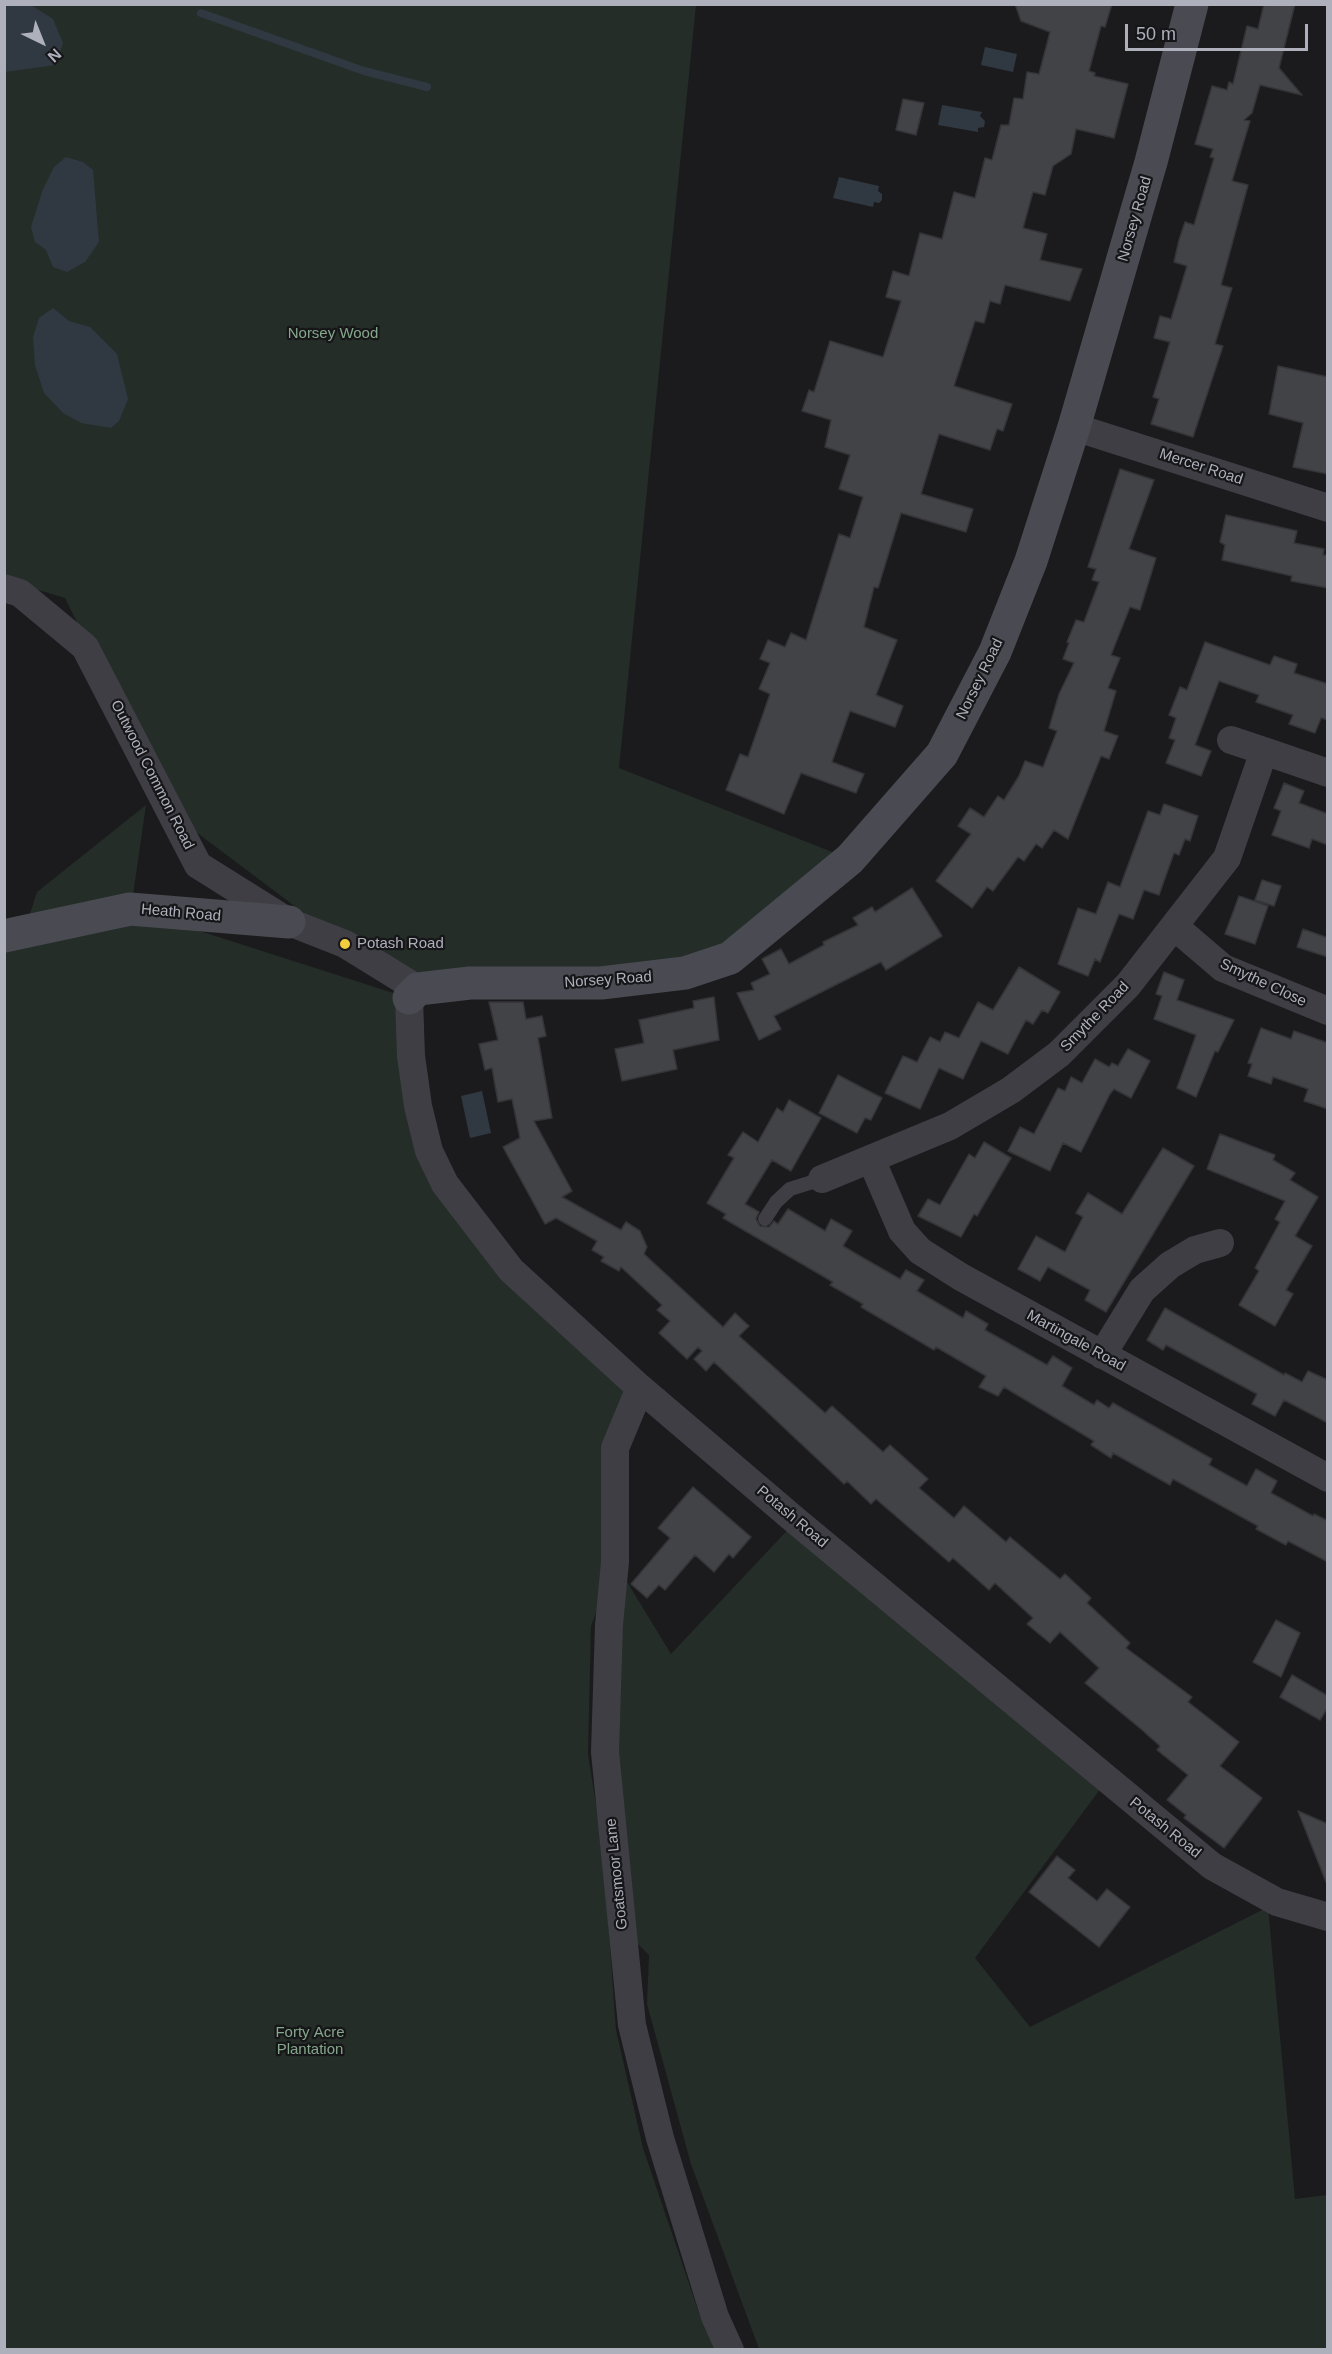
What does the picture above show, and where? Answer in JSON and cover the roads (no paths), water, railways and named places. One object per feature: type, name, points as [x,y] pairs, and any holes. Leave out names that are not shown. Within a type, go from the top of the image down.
[{"type":"street","name":"Norsey Road","points":[[413,994],[470,983],[601,983],[685,973],[730,958],[850,859],[942,754],[990,662],[1031,561],[1074,427],[1151,162],[1192,4]]},
{"type":"street","name":"Mercer Road","points":[[1074,427],[1328,508]]},
{"type":"street","name":"Outwood Common Road","points":[[4,588],[20,594],[85,647],[198,865],[289,922],[345,944],[413,994]]},
{"type":"street","points":[[1231,740],[1328,773]]},
{"type":"street","name":"Smythe Road","points":[[822,1179],[950,1126],[1011,1090],[1059,1054],[1128,985],[1227,858],[1264,751]]},
{"type":"street","name":"Heath Road","points":[[4,936],[130,909],[289,922]]},
{"type":"street","name":"Smythe Close","points":[[1175,927],[1222,968],[1328,1011]]},
{"type":"street","name":"Potash Road","points":[[413,994],[411,1056],[418,1106],[429,1151],[445,1184],[512,1270],[640,1388],[1042,1727],[1212,1866],[1277,1902],[1328,1917]]},
{"type":"street","name":"Martingale Road","points":[[871,1159],[902,1231],[920,1251],[961,1277],[1328,1478]]},
{"type":"street","points":[[1102,1355],[1143,1290],[1170,1265],[1194,1250],[1220,1243]]},
{"type":"street","name":"Goatsmoor Lane","points":[[640,1388],[615,1448],[615,1562],[609,1625],[604,1752],[632,2025],[664,2149],[715,2317],[730,2349]]},
{"type":"lane","points":[[765,1219],[776,1202],[790,1189],[822,1179]]},
{"type":"waterway","points":[[201,13],[364,71],[427,87]]},
{"type":"place","name":"Potash Road","points":[[345,944]]},
{"type":"park label","name":"Norsey Wood","points":[[333,334]]},
{"type":"park label","name":"Forty Acre Plantation","points":[[310,2042]]}]
